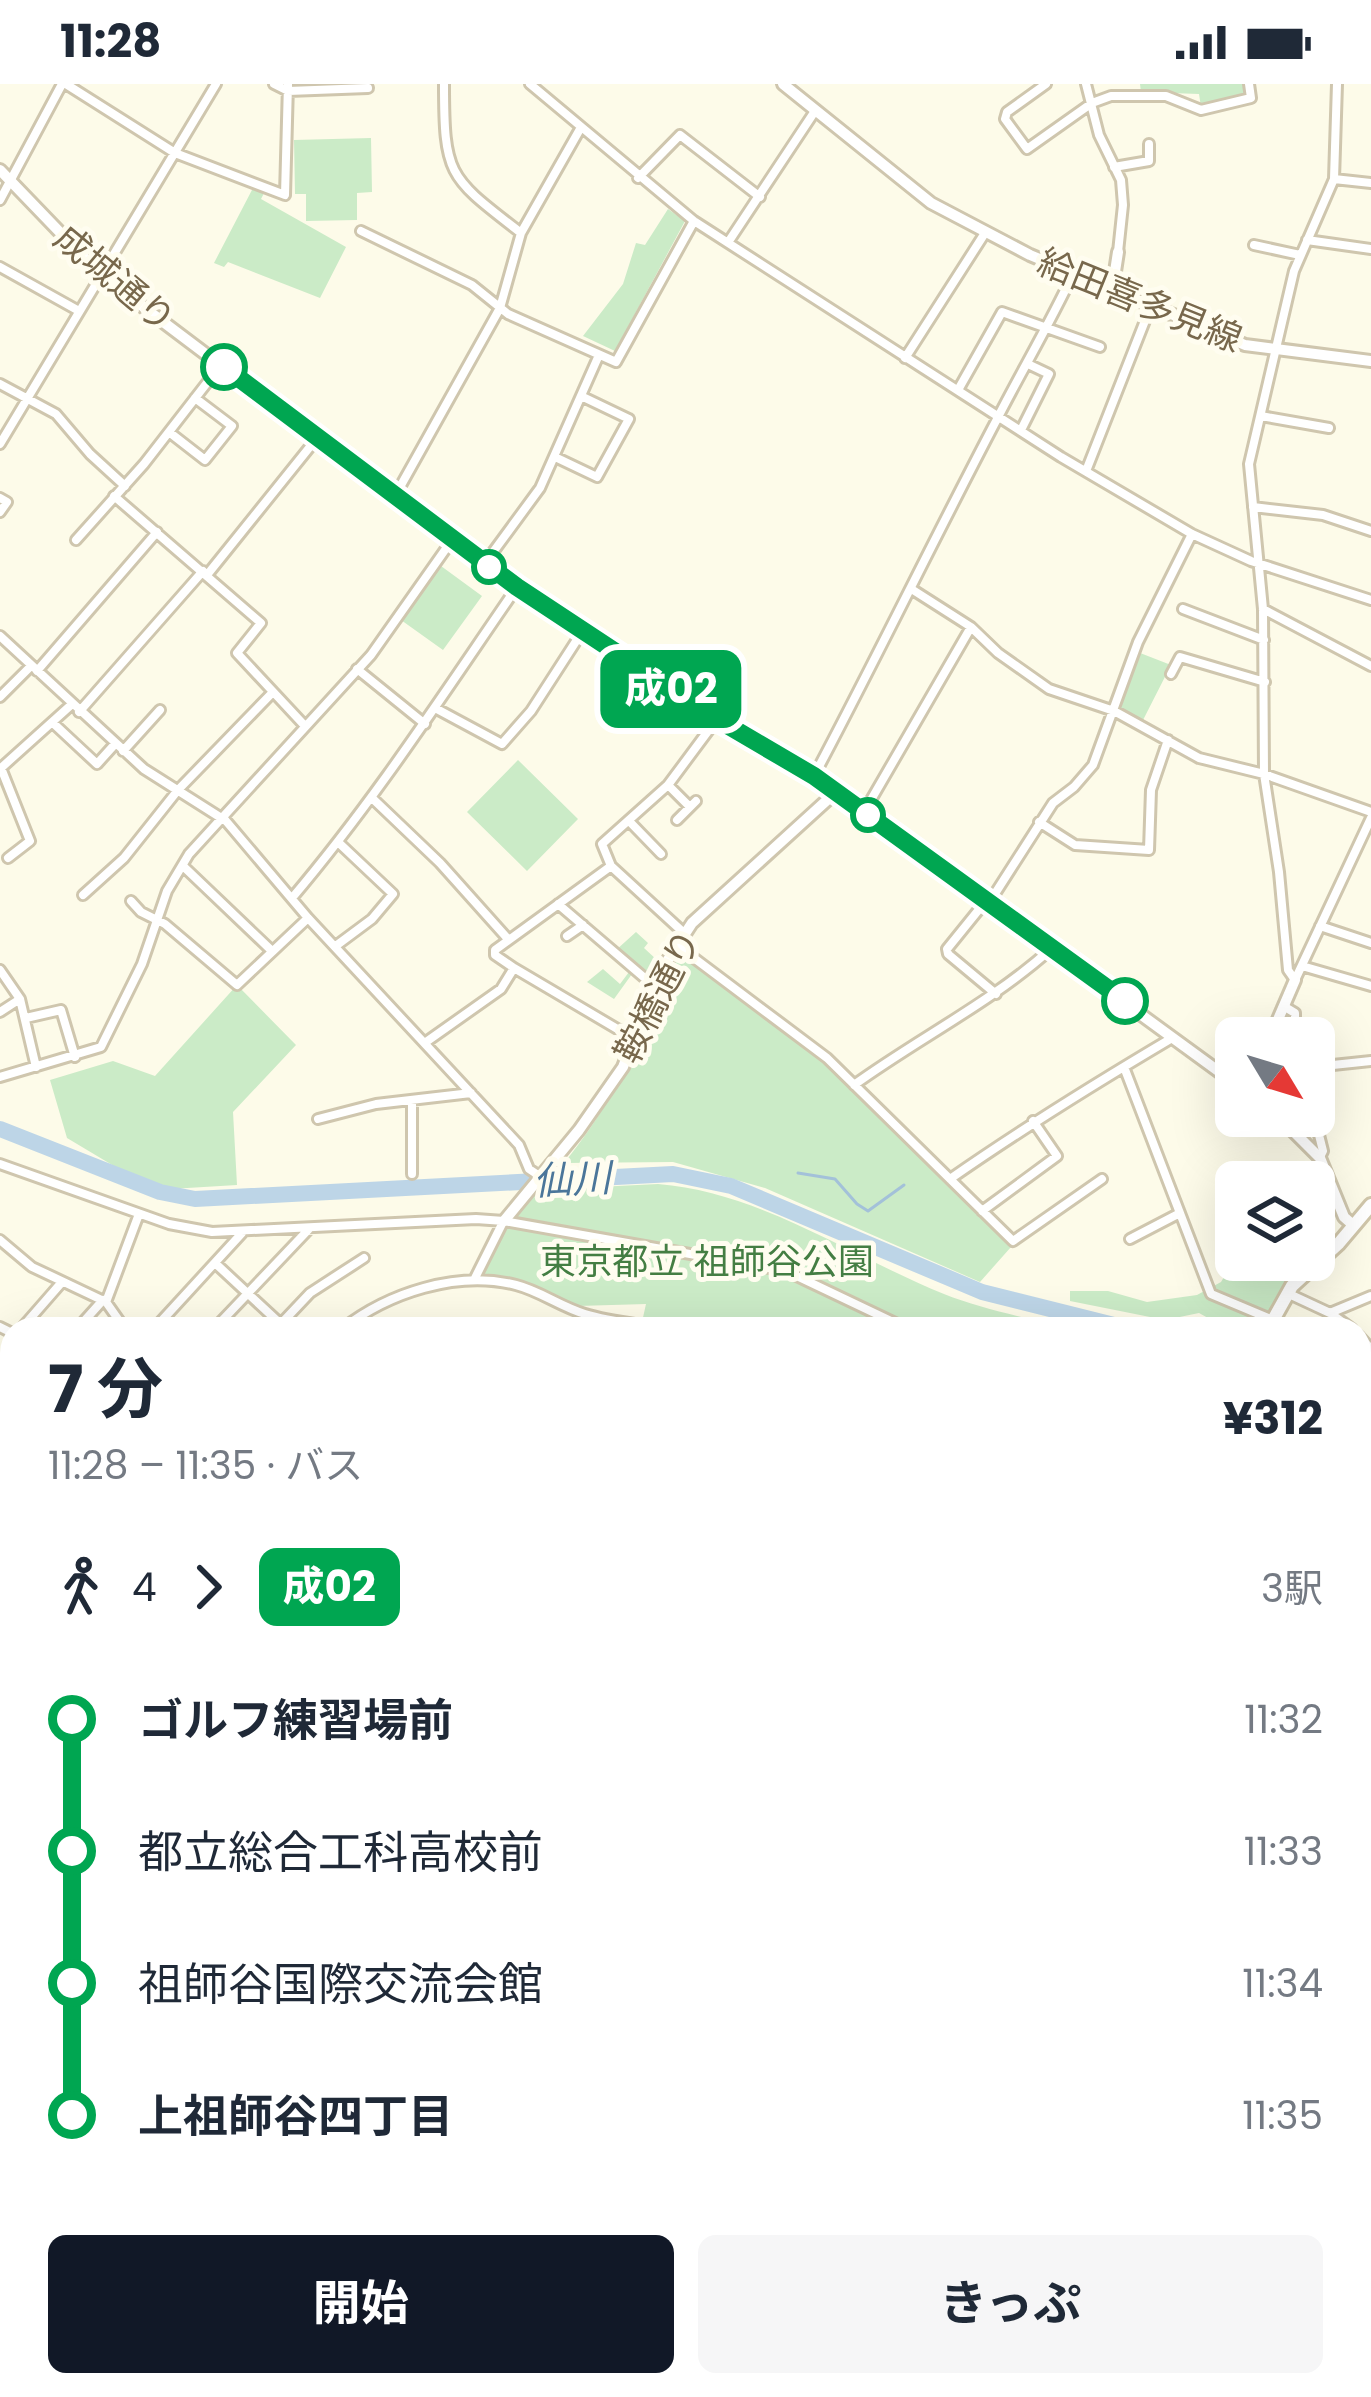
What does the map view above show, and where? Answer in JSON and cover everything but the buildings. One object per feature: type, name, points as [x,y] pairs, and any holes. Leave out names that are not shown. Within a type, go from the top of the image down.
[{"type":"main road","points":[[1274,1317],[1287,1293],[1371,1205]]},
{"type":"street","points":[[0,200],[5,175],[64,84],[175,153],[285,195],[288,87]]},
{"type":"street","points":[[0,444],[216,84]]},
{"type":"street","points":[[274,84],[368,88]]},
{"type":"street","points":[[444,84],[446,147],[452,171],[466,189],[520,232]]},
{"type":"street","points":[[530,84],[694,221],[1086,471],[1192,534],[1256,562],[1371,600]]},
{"type":"street","name":"給田喜多見線","points":[[783,84],[920,195],[985,233],[1232,341],[1371,361]]},
{"type":"street","points":[[1046,84],[1007,112],[1005,119],[1027,149],[1092,103],[1111,96],[1166,96],[1201,110],[1251,98],[1250,84]]},
{"type":"street","points":[[1086,84],[1099,135],[1121,180],[1123,205],[1112,291]]},
{"type":"street","points":[[1295,980],[1288,974],[1280,872],[1264,774],[1263,610],[1249,464],[1300,255],[1334,179],[1337,84]]},
{"type":"street","points":[[729,241],[815,111]]},
{"type":"street","points":[[395,496],[500,308],[520,232],[580,129]]},
{"type":"street","points":[[638,178],[680,135],[760,196]]},
{"type":"street","points":[[1114,167],[1149,161],[1149,144]]},
{"type":"street","name":"成城通り","points":[[5,175],[101,275],[452,540],[582,632],[814,776],[1215,1068]]},
{"type":"street","points":[[1334,179],[1371,183]]},
{"type":"street","points":[[361,231],[472,286],[500,308],[616,362],[694,221]]},
{"type":"street","points":[[905,358],[985,233]]},
{"type":"street","points":[[1307,240],[1371,250]]},
{"type":"street","points":[[1254,245],[1300,255]]},
{"type":"street","points":[[0,267],[79,311]]},
{"type":"street","points":[[814,776],[1073,274]]},
{"type":"street","points":[[1086,471],[1150,308]]},
{"type":"street","points":[[958,389],[1003,312],[1100,347]]},
{"type":"street","points":[[485,564],[539,488],[599,356]]},
{"type":"street","points":[[76,540],[221,364]]},
{"type":"street","points":[[1021,430],[1049,374],[1030,364]]},
{"type":"street","points":[[0,384],[56,414],[125,486]]},
{"type":"street","points":[[555,457],[597,477],[629,419],[581,396]]},
{"type":"street","points":[[169,432],[205,460],[232,426],[195,398]]},
{"type":"street","points":[[1261,416],[1328,428]]},
{"type":"street","points":[[8,858],[30,841],[0,769],[75,708],[204,573],[318,437]]},
{"type":"street","points":[[114,496],[261,623],[237,653],[305,726]]},
{"type":"street","points":[[0,498],[7,502],[0,512]]},
{"type":"street","points":[[1253,507],[1323,515],[1371,531]]},
{"type":"street","points":[[0,697],[34,668],[157,532]]},
{"type":"street","points":[[996,994],[947,949],[988,902],[1053,803],[1093,765],[1138,642],[1192,534]]},
{"type":"street","points":[[0,1077],[97,1050],[106,1041],[167,891],[184,866],[220,817],[389,632],[452,540]]},
{"type":"street","points":[[292,898],[372,798],[517,587]]},
{"type":"street","points":[[913,590],[971,627],[1049,689],[1114,711],[1199,758],[1264,774],[1371,815],[1280,1017]]},
{"type":"street","points":[[1183,609],[1264,640]]},
{"type":"street","points":[[1263,610],[1371,666]]},
{"type":"street","points":[[864,812],[971,627]]},
{"type":"street","points":[[435,708],[502,744],[531,710],[582,632]]},
{"type":"street","points":[[0,636],[119,748],[220,817],[519,1145],[529,1168],[546,1170]]},
{"type":"street","points":[[1171,674],[1180,657],[1265,682]]},
{"type":"street","points":[[357,669],[425,724]]},
{"type":"street","points":[[83,896],[124,858],[178,790],[273,692]]},
{"type":"street","points":[[53,723],[97,764],[160,710]]},
{"type":"street","points":[[717,719],[668,785],[602,844],[611,866],[680,939],[827,1058],[1013,1241],[1102,1179]]},
{"type":"street","points":[[1039,822],[1075,845],[1148,850],[1151,790],[1168,740]]},
{"type":"street","points":[[668,785],[693,804],[677,820]]},
{"type":"street","name":"鞍橋通り","points":[[504,1221],[592,1112],[636,1040],[654,986],[680,939],[708,905],[836,792]]},
{"type":"street","points":[[372,798],[440,863],[508,940]]},
{"type":"street","points":[[629,821],[661,854]]},
{"type":"street","points":[[337,945],[372,919],[393,894],[339,843]]},
{"type":"street","points":[[184,866],[272,951]]},
{"type":"street","points":[[611,866],[508,940],[495,955],[636,1040]]},
{"type":"street","points":[[131,901],[237,985],[308,918]]},
{"type":"street","points":[[558,904],[654,986]]},
{"type":"street","points":[[567,936],[583,925]]},
{"type":"street","points":[[1320,926],[1371,943]]},
{"type":"street","points":[[854,1084],[996,994],[1052,948]]},
{"type":"street","points":[[1302,966],[1371,986]]},
{"type":"street","points":[[426,1042],[502,989],[514,968]]},
{"type":"street","points":[[0,970],[20,999],[36,1066]]},
{"type":"street","points":[[0,1012],[20,999]]},
{"type":"street","points":[[1285,1007],[1294,1017]]},
{"type":"street","points":[[26,1018],[61,1010],[75,1057]]},
{"type":"street","points":[[950,1179],[1033,1121],[1173,1037]]},
{"type":"street","points":[[1335,1065],[1371,1061]]},
{"type":"street","points":[[1124,1067],[1211,1294],[1255,1317]]},
{"type":"street","points":[[318,1119],[376,1104],[472,1093]]},
{"type":"street","points":[[412,1102],[412,1174]]},
{"type":"street","points":[[982,1211],[1057,1156],[1033,1121]]},
{"type":"street","points":[[1299,1137],[1320,1158],[1352,1226]]},
{"type":"street","points":[[1320,1137],[1320,1158]]},
{"type":"street","points":[[0,1164],[188,1229],[243,1232],[429,1220],[504,1221],[786,1271],[883,1317]]},
{"type":"street","points":[[1130,1240],[1180,1213]]},
{"type":"street","points":[[89,1317],[104,1301],[139,1214]]},
{"type":"street","points":[[474,1280],[504,1221]]},
{"type":"street","points":[[225,1317],[310,1228]]},
{"type":"street","points":[[165,1317],[243,1232]]},
{"type":"street","points":[[1,1242],[32,1267],[104,1301],[115,1317]]},
{"type":"street","points":[[290,1317],[310,1293],[364,1258]]},
{"type":"street","points":[[215,1263],[271,1317]]},
{"type":"street","points":[[360,1317],[383,1302],[474,1280],[516,1285],[597,1317]]},
{"type":"street","points":[[31,1317],[62,1282]]},
{"type":"street","points":[[1287,1293],[1336,1317]]},
{"type":"street","points":[[1330,1313],[1371,1296]]},
{"type":"green space","points":[[1140,84],[1247,84],[1247,96],[1201,107],[1199,94],[1141,92]]},
{"type":"green space","points":[[371,138],[372,192],[357,193],[357,220],[306,221],[306,194],[295,194],[294,140]]},
{"type":"green space","points":[[253,188],[264,193],[261,199],[346,247],[320,298],[228,262],[224,267],[214,263]]},
{"type":"green space","points":[[668,209],[685,221],[615,351],[583,336],[623,284],[636,243],[645,245]]},
{"type":"green space","points":[[441,566],[482,596],[443,650],[401,620]]},
{"type":"green space","points":[[1135,651],[1171,665],[1140,726],[1115,713]]},
{"type":"green space","points":[[518,760],[578,819],[527,871],[467,812]]},
{"type":"green space","points":[[636,932],[657,960],[647,979],[615,951]]},
{"type":"green space","points":[[679,954],[823,1059],[1011,1247],[980,1282],[765,1188],[673,1162],[564,1163],[615,1089]]},
{"type":"green space","points":[[603,969],[620,984],[632,974],[614,999],[587,982]]},
{"type":"green space","points":[[237,985],[296,1045],[233,1112],[237,1185],[154,1190],[67,1138],[50,1080],[113,1061],[155,1076]]},
{"type":"green space","name":"東京都立 祖師谷公園","points":[[658,1184],[696,1189],[769,1212],[944,1294],[1023,1317],[643,1317],[646,1304],[577,1306],[515,1280],[481,1278],[500,1237],[536,1190]]},
{"type":"green space","points":[[1292,1281],[1269,1317],[1199,1313],[1150,1317],[1070,1301],[1070,1291],[1108,1291],[1147,1302],[1197,1295],[1221,1282]]},
{"type":"waterway","name":"仙川","points":[[0,1129],[160,1192],[195,1199],[673,1174],[731,1186],[982,1292],[1082,1317]]},
{"type":"waterway","points":[[798,1173],[835,1179],[868,1211],[904,1185]]},
{"type":"bus line","name":"成02","points":[[224,367],[517,587],[717,719],[814,776],[1125,1001]]}]
